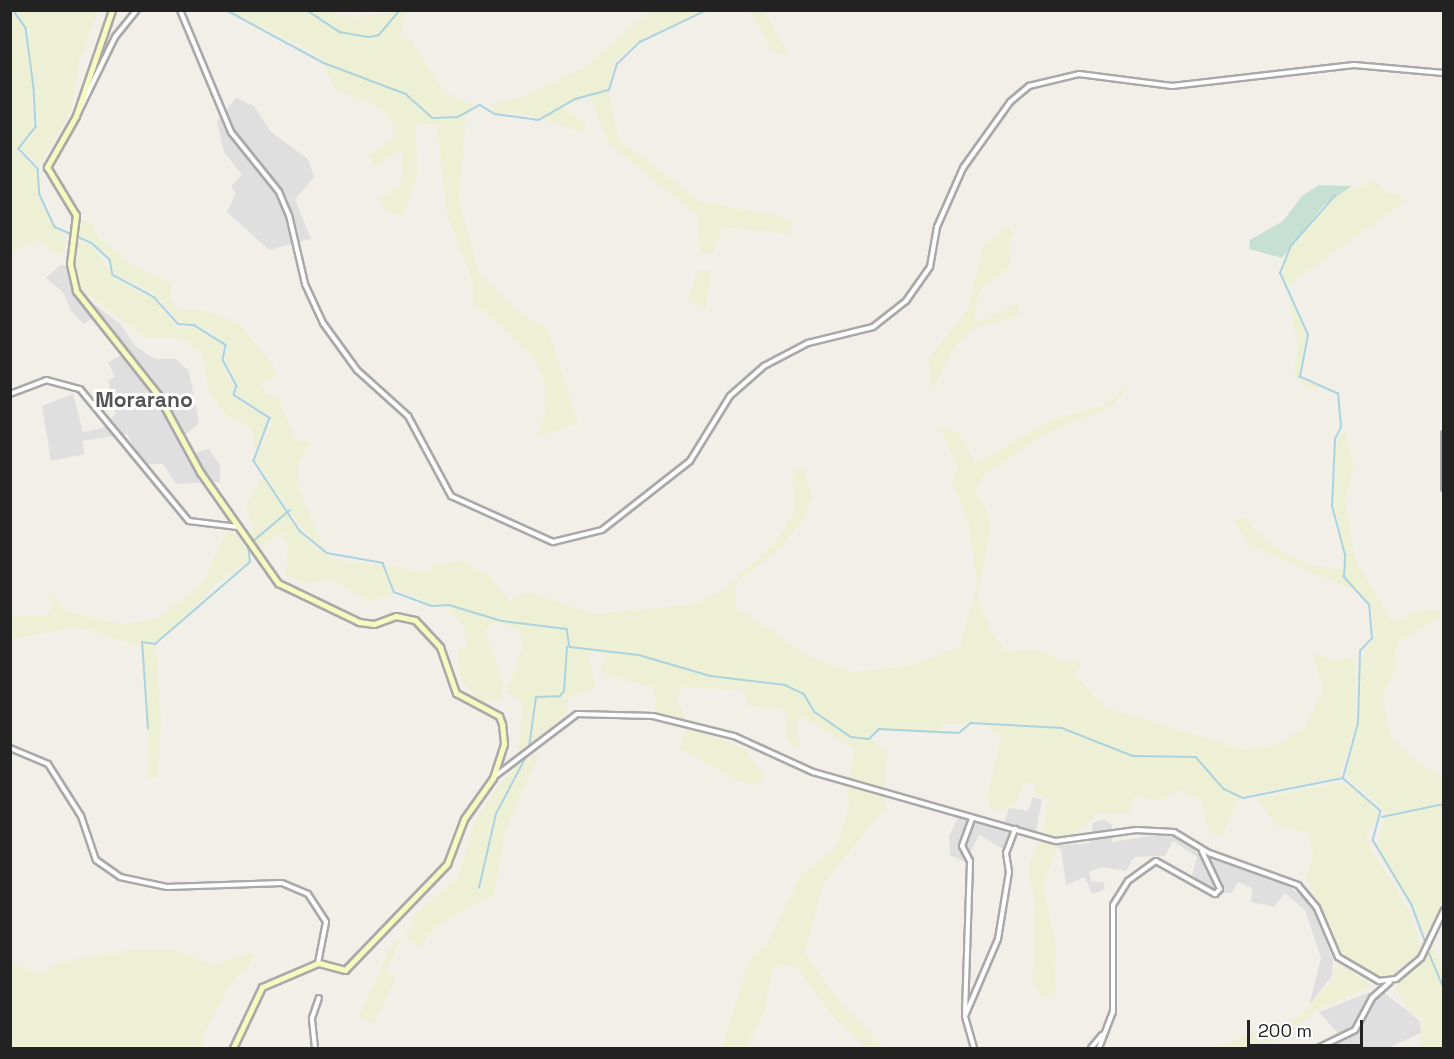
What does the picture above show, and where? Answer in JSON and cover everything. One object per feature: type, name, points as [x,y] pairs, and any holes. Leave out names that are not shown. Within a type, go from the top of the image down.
[{"type":"street","points":[[76,116],[112,10]]},
{"type":"street","points":[[137,10],[115,37],[76,116],[47,167],[76,215],[72,243],[76,291],[158,395],[238,527],[278,583],[320,606],[359,622],[374,624],[396,616],[427,627],[456,693],[499,716],[504,744],[493,778],[464,819],[447,864],[345,970],[318,963],[261,987],[232,1048]]},
{"type":"street","points":[[180,10],[231,132],[279,192],[289,215],[304,284],[323,323],[357,370],[408,416],[451,496],[553,542],[602,530],[690,461],[730,396],[764,366],[808,343],[873,327],[906,301],[930,267],[937,227],[963,168],[1010,102],[1029,86],[1079,74],[1172,86],[1354,65],[1443,73]]},
{"type":"street","points":[[10,394],[46,380],[80,389],[189,521],[238,527]]},
{"type":"street","points":[[1443,434],[1443,488]]},
{"type":"street","points":[[493,778],[528,756],[577,714],[653,716],[699,724],[813,772],[1066,843],[1155,829],[1174,832],[1202,850],[1298,885],[1317,908],[1338,957],[1364,976],[1390,982]]},
{"type":"street","points":[[10,748],[48,764],[81,816],[96,860],[120,877],[167,887],[282,883],[308,894],[326,922],[318,963]]},
{"type":"street","points":[[972,818],[962,846],[970,861],[965,884],[965,1016],[974,1048]]},
{"type":"street","points":[[965,1016],[998,939],[1009,872],[1006,853],[1015,829]]},
{"type":"street","points":[[1099,1048],[1113,1012],[1113,905],[1128,881],[1156,861],[1215,894],[1220,889],[1202,850]]},
{"type":"street","points":[[1318,1048],[1354,1030],[1372,998],[1426,951],[1443,910]]},
{"type":"street","points":[[315,1048],[312,1018],[319,998]]},
{"type":"street","points":[[1091,1048],[1106,1030]]},
{"type":"shaded area","points":[[236,98],[254,106],[271,132],[308,159],[314,177],[295,199],[311,239],[269,250],[227,212],[236,193],[231,186],[242,175],[224,152],[217,121]]},
{"type":"shaded area","name":"Morarano","points":[[60,265],[67,266],[82,295],[120,324],[136,347],[155,359],[176,359],[189,371],[199,423],[185,435],[195,453],[209,449],[220,465],[220,482],[176,484],[163,464],[142,464],[127,434],[82,441],[85,454],[51,461],[42,406],[73,394],[83,432],[103,428],[116,413],[108,381],[115,377],[108,362],[122,355],[91,319],[84,324],[72,312],[63,292],[46,278]]},
{"type":"shaded area","points":[[1033,797],[1042,800],[1036,831],[1064,845],[1090,843],[1093,823],[1104,819],[1112,825],[1112,842],[1166,833],[1208,857],[1283,881],[1313,906],[1333,960],[1332,976],[1314,999],[1319,1012],[1310,1002],[1321,958],[1305,910],[1285,893],[1274,907],[1251,902],[1252,888],[1238,882],[1232,893],[1214,892],[1192,875],[1197,857],[1173,841],[1165,856],[1134,857],[1126,871],[1101,867],[1089,872],[1091,881],[1104,883],[1105,889],[1092,894],[1085,877],[1066,885],[1061,849],[1031,836],[1011,832],[1005,850],[979,835],[965,862],[950,855],[949,836],[959,816],[1004,823],[1009,808],[1028,811]]},
{"type":"shaded area","points":[[1370,992],[1385,993],[1420,1021],[1421,1033],[1388,1048],[1325,1048],[1337,1032],[1319,1012]]},
{"type":"green space","points":[[11,11],[24,29],[32,85],[33,129],[17,151],[36,167],[41,181],[38,198],[67,239],[62,257],[38,240],[11,253]]},
{"type":"green space","points":[[14,11],[98,11],[79,62],[72,109],[39,165],[21,149],[38,124],[26,45],[29,32]]},
{"type":"green space","points":[[227,11],[323,11],[353,17],[407,11],[399,37],[411,40],[444,92],[476,106],[466,116],[459,199],[479,273],[513,308],[548,329],[578,423],[537,437],[545,412],[545,382],[534,359],[472,301],[473,282],[447,215],[437,125],[416,123],[417,176],[403,215],[388,213],[378,199],[401,184],[403,155],[397,152],[375,167],[368,155],[394,138],[392,121],[375,105],[335,89],[322,60],[307,49]]},
{"type":"green space","points":[[650,11],[706,11],[644,37],[614,62],[608,91],[618,138],[701,202],[783,216],[792,223],[790,234],[722,227],[713,254],[700,253],[698,217],[608,143],[590,97],[563,107],[586,124],[584,133],[521,113],[496,114],[490,105],[522,97],[583,68]]},
{"type":"green space","points":[[750,11],[764,11],[789,56],[772,52]]},
{"type":"green space","points":[[1374,181],[1388,194],[1400,194],[1404,202],[1285,287],[1281,275],[1287,254],[1303,232],[1336,195]]},
{"type":"green space","points":[[1319,185],[1352,186],[1324,205],[1282,258],[1249,249],[1250,240],[1283,221],[1302,196]]},
{"type":"green space","points":[[81,220],[92,223],[98,237],[131,264],[173,284],[169,298],[178,309],[199,309],[238,323],[272,362],[277,376],[261,384],[265,394],[278,397],[295,440],[311,442],[299,462],[297,485],[325,550],[304,532],[255,460],[272,425],[271,414],[263,413],[269,427],[256,452],[251,428],[228,417],[209,393],[203,356],[181,337],[144,337],[82,290],[75,272],[78,241],[91,244],[114,278],[153,298],[177,327],[194,327],[223,344],[221,359],[229,381],[235,385],[233,395],[250,409],[262,412],[236,395],[238,385],[224,360],[228,345],[209,331],[179,322],[153,293],[114,274],[109,258],[93,243],[78,235]]},
{"type":"green space","points":[[1007,226],[1014,234],[1009,242],[1010,267],[979,291],[975,315],[976,321],[985,320],[1017,303],[1020,316],[974,328],[954,348],[932,391],[928,359],[967,310],[983,246]]},
{"type":"green space","points":[[697,271],[711,271],[706,309],[688,300]]},
{"type":"green space","points":[[1287,292],[1307,335],[1299,377],[1305,383],[1321,383],[1318,389],[1305,389],[1294,374],[1298,344]]},
{"type":"green space","points":[[1133,381],[1113,406],[1049,432],[984,475],[975,491],[988,512],[990,531],[978,596],[991,632],[1007,651],[1040,650],[1065,662],[1076,658],[1081,665],[1075,674],[1104,707],[1246,750],[1280,743],[1306,725],[1323,689],[1312,653],[1334,660],[1356,658],[1355,727],[1340,777],[1241,796],[1221,837],[1209,833],[1202,803],[1178,789],[1162,801],[1134,796],[1130,814],[1098,813],[1067,840],[1043,833],[1048,799],[1034,795],[1035,784],[1024,782],[1018,800],[1003,811],[990,808],[987,797],[1001,738],[984,724],[944,724],[940,733],[877,730],[870,737],[887,753],[885,789],[849,779],[854,749],[804,718],[797,722],[799,745],[794,749],[786,738],[785,711],[748,705],[743,690],[682,687],[677,698],[686,718],[656,713],[654,688],[604,674],[600,669],[608,655],[593,650],[588,655],[596,688],[568,698],[568,709],[549,733],[518,758],[523,704],[506,692],[523,647],[519,630],[496,621],[485,631],[504,685],[500,700],[480,702],[461,680],[458,650],[466,647],[464,626],[444,604],[432,605],[391,586],[387,565],[430,573],[432,565],[462,561],[488,575],[510,600],[528,592],[595,614],[693,604],[724,590],[773,544],[795,511],[792,471],[803,468],[812,496],[805,518],[783,545],[736,584],[736,607],[811,657],[852,672],[910,666],[960,646],[977,584],[969,523],[951,482],[958,468],[939,426],[959,433],[976,463],[1055,418],[1103,406]]},
{"type":"green space","points":[[1345,430],[1354,466],[1345,501],[1355,559],[1393,623],[1416,611],[1439,610],[1442,616],[1398,643],[1394,653],[1399,664],[1382,697],[1392,739],[1412,759],[1443,777],[1443,899],[1428,940],[1377,847],[1386,813],[1346,776],[1359,718],[1359,662],[1375,634],[1371,608],[1359,593],[1249,545],[1234,521],[1244,517],[1266,542],[1309,565],[1343,569],[1346,558],[1333,501],[1337,439]]},
{"type":"green space","points":[[263,475],[302,536],[330,558],[384,566],[393,596],[367,601],[332,580],[303,583],[286,575],[288,547],[282,533],[260,547],[245,532],[254,531],[246,506]]},
{"type":"green space","points":[[227,530],[238,536],[251,559],[220,581],[156,644],[161,722],[157,778],[148,777],[148,696],[140,646],[77,627],[11,639],[11,616],[46,616],[53,607],[46,589],[69,612],[122,624],[156,619],[202,583]]},
{"type":"green space","points":[[688,726],[743,748],[764,774],[762,782],[753,786],[734,779],[679,748]]},
{"type":"green space","points":[[541,751],[505,832],[494,895],[441,923],[417,948],[406,936],[416,913],[458,877],[474,822],[497,787],[514,768]]},
{"type":"green space","points":[[1351,783],[1380,814],[1367,834],[1368,844],[1409,911],[1418,935],[1420,954],[1391,976],[1363,973],[1342,956],[1306,877],[1313,853],[1307,832],[1276,826],[1256,798]]},
{"type":"green space","points":[[847,785],[884,795],[885,808],[823,884],[805,953],[840,1002],[884,1048],[866,1048],[833,1017],[796,967],[787,965],[772,969],[765,1011],[746,1048],[722,1048],[749,959],[769,941],[800,875],[837,846],[849,806]]},
{"type":"green space","points":[[1040,841],[1057,846],[1043,886],[1056,946],[1055,992],[1042,999],[1033,983],[1035,903],[1028,866]]},
{"type":"green space","points":[[402,937],[387,971],[395,978],[375,1024],[359,1017],[389,949]]},
{"type":"green space","points":[[1433,948],[1443,969],[1443,1048],[1420,1048],[1423,1019],[1407,1010],[1394,985]]},
{"type":"green space","points":[[137,949],[175,950],[213,965],[248,953],[256,956],[231,984],[205,1031],[202,1048],[11,1048],[11,963],[42,973],[60,962]]},
{"type":"green space","points":[[1339,963],[1372,986],[1315,1011],[1284,1037],[1265,1044],[1263,1034],[1300,1016],[1330,982]]},
{"type":"green space","points":[[1253,1032],[1261,1043],[1255,1048],[1216,1048]]},
{"type":"waterway","points":[[13,10],[26,28],[34,88],[36,127],[19,149],[38,169],[40,195],[55,227],[92,243],[110,260],[113,275],[154,297],[178,324],[194,325],[226,345],[223,360],[237,386],[234,395],[270,418],[254,461],[300,531],[327,553],[383,563],[394,592],[432,606],[449,605],[502,621],[567,629],[570,647],[639,655],[711,676],[785,685],[804,694],[815,712],[851,737],[869,739],[879,729],[959,733],[971,723],[1062,728],[1133,756],[1196,757],[1224,789],[1243,798],[1343,778],[1358,723],[1360,651],[1372,638],[1369,605],[1344,577],[1345,555],[1332,506],[1335,439],[1341,427],[1338,394],[1300,377],[1308,335],[1280,273],[1291,246],[1335,196]]},
{"type":"waterway","points":[[226,10],[324,63],[406,94],[433,118],[458,117],[480,105],[495,114],[539,120],[575,99],[609,90],[617,64],[640,42],[707,10]]},
{"type":"waterway","points":[[307,10],[340,32],[369,37],[379,35],[400,10]]},
{"type":"waterway","points":[[251,543],[290,510]]},
{"type":"waterway","points":[[148,729],[142,642],[155,644],[250,562],[248,546]]},
{"type":"waterway","points":[[529,748],[536,697],[560,696],[564,691],[567,647]]},
{"type":"waterway","points":[[479,888],[496,814],[528,753]]},
{"type":"waterway","points":[[1343,778],[1381,811],[1373,840],[1412,905],[1426,943]]},
{"type":"waterway","points":[[1382,817],[1444,804]]},
{"type":"waterway","points":[[1427,948],[1444,988]]},
{"type":"district","name":"Morarano","points":[[144,400]]}]
